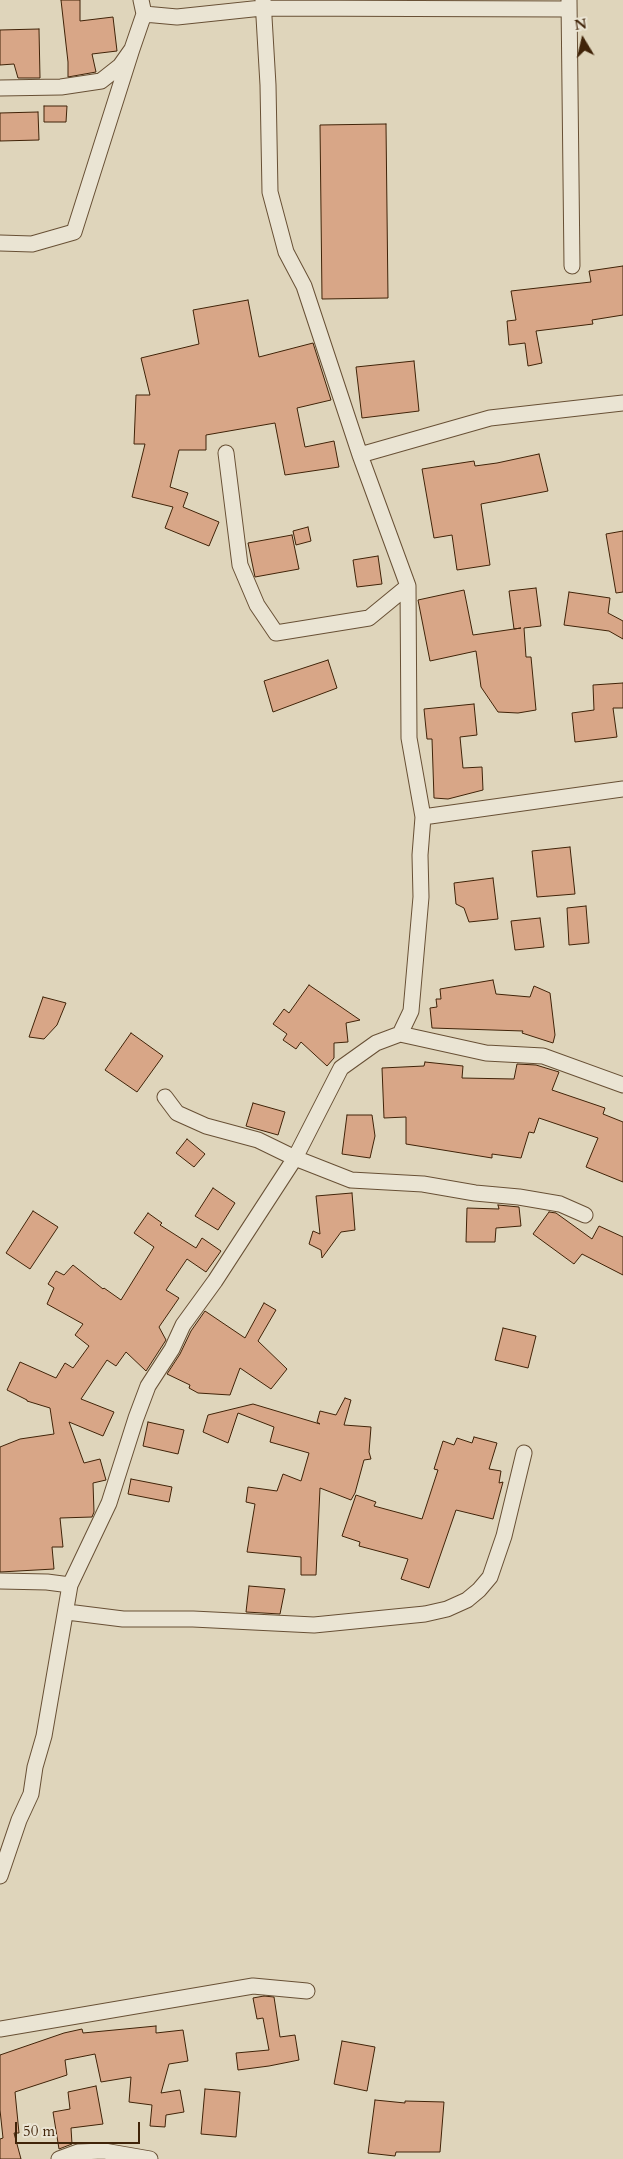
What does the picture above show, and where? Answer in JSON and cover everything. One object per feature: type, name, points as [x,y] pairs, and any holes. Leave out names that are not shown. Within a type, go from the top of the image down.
[{"type":"street","points":[[264,2],[270,192],[286,252],[304,286],[360,455],[408,586],[409,738],[423,817],[420,855],[421,897],[411,1011],[400,1034]]},
{"type":"street","points":[[0,243],[32,244],[74,232],[132,49],[142,7],[177,16],[264,2],[568,5],[572,266]]},
{"type":"street","points":[[0,88],[61,87],[102,80],[120,66],[132,49]]},
{"type":"street","points":[[360,455],[490,418],[623,404]]},
{"type":"street","points":[[226,453],[240,565],[257,605],[276,633],[369,618],[408,586]]},
{"type":"street","points":[[423,817],[623,789]]},
{"type":"street","points":[[0,1876],[19,1820],[31,1794],[34,1767],[44,1736],[67,1612],[70,1585],[109,1503],[148,1386],[172,1349],[183,1326],[295,1158],[341,1068],[376,1043],[400,1034],[486,1053],[543,1056],[623,1085]]},
{"type":"street","points":[[165,1097],[177,1113],[206,1126],[258,1140],[295,1158],[351,1180],[423,1184],[475,1194],[519,1196],[560,1204],[585,1215]]},
{"type":"street","points":[[67,1612],[123,1619],[193,1619],[314,1625],[425,1614],[447,1609],[467,1600],[490,1578],[504,1536],[524,1453]]},
{"type":"street","points":[[0,1581],[47,1582],[70,1585]]},
{"type":"street","points":[[0,2029],[253,1986],[308,1991]]},
{"type":"street","points":[[59,2159],[78,2152],[104,2151],[150,2159]]},
{"type":"building","points":[[61,0],[80,0],[80,21],[113,17],[117,51],[92,54],[96,72],[68,77]]},
{"type":"building","points":[[39,29],[40,78],[18,78],[14,64],[0,65],[0,30]]},
{"type":"building","points":[[44,106],[67,106],[66,122],[44,122]]},
{"type":"building","points":[[38,112],[39,140],[0,141],[0,113]]},
{"type":"building","points":[[386,124],[388,298],[322,299],[320,125]]},
{"type":"building","points":[[623,266],[623,315],[592,320],[593,324],[536,331],[542,363],[528,366],[525,343],[509,345],[507,321],[516,320],[511,291],[591,282],[589,271]]},
{"type":"building","points":[[248,300],[259,357],[313,343],[331,400],[297,408],[305,447],[334,441],[339,467],[285,475],[275,423],[206,435],[206,450],[179,450],[170,487],[188,493],[183,507],[219,522],[209,546],[165,528],[173,507],[132,497],[145,444],[134,444],[136,395],[150,395],[141,358],[199,344],[193,310]]},
{"type":"building","points":[[414,361],[419,411],[362,418],[356,367]]},
{"type":"building","points":[[539,454],[548,491],[481,504],[490,565],[457,570],[452,535],[434,538],[422,469],[474,461],[475,466]]},
{"type":"building","points":[[308,527],[311,541],[296,545],[293,531]]},
{"type":"building","points":[[623,531],[623,592],[616,593],[606,534]]},
{"type":"building","points":[[292,535],[299,569],[255,577],[248,543]]},
{"type":"building","points":[[378,556],[382,584],[357,587],[353,560]]},
{"type":"building","points":[[536,588],[541,626],[524,628],[526,657],[531,657],[536,710],[518,713],[498,712],[481,687],[476,651],[430,661],[418,600],[464,590],[473,635],[521,628],[514,629],[509,591]]},
{"type":"building","points":[[569,592],[610,598],[608,613],[623,621],[623,639],[609,631],[564,625]]},
{"type":"building","points":[[328,660],[337,688],[273,712],[264,681]]},
{"type":"building","points":[[623,683],[623,708],[613,708],[617,737],[575,742],[572,713],[594,710],[593,685]]},
{"type":"building","points":[[474,704],[477,735],[460,737],[463,768],[482,767],[483,790],[448,799],[434,798],[432,739],[427,739],[424,709]]},
{"type":"building","points":[[570,847],[575,894],[537,897],[532,851]]},
{"type":"building","points":[[493,878],[498,919],[469,922],[464,908],[456,904],[454,883]]},
{"type":"building","points":[[586,906],[589,943],[569,945],[567,908]]},
{"type":"building","points":[[540,918],[544,947],[515,950],[511,921]]},
{"type":"building","points":[[493,980],[496,994],[530,997],[534,986],[550,993],[555,1035],[553,1043],[522,1033],[523,1031],[432,1028],[430,1008],[437,1007],[436,999],[441,999],[440,989]]},
{"type":"building","points":[[309,985],[360,1020],[346,1023],[348,1042],[334,1043],[334,1058],[327,1066],[301,1042],[296,1049],[283,1040],[287,1034],[273,1024],[284,1009],[289,1013]]},
{"type":"building","points":[[43,997],[66,1003],[57,1025],[44,1039],[29,1037]]},
{"type":"building","points":[[131,1033],[163,1056],[137,1092],[105,1070]]},
{"type":"building","points":[[425,1062],[463,1066],[462,1078],[514,1079],[517,1064],[536,1065],[559,1072],[552,1090],[605,1108],[603,1114],[623,1122],[623,1182],[586,1167],[598,1138],[539,1118],[534,1133],[529,1132],[521,1158],[492,1154],[492,1158],[406,1144],[406,1117],[384,1118],[382,1068],[424,1066]]},
{"type":"building","points":[[253,1103],[285,1112],[278,1135],[246,1126]]},
{"type":"building","points":[[347,1115],[372,1115],[375,1136],[370,1158],[342,1154]]},
{"type":"building","points":[[187,1139],[205,1154],[194,1167],[176,1153]]},
{"type":"building","points":[[213,1188],[235,1203],[218,1230],[195,1216]]},
{"type":"building","points":[[352,1193],[355,1230],[341,1232],[322,1258],[321,1250],[309,1244],[313,1231],[320,1234],[316,1196]]},
{"type":"building","points":[[498,1205],[519,1207],[521,1226],[496,1228],[495,1242],[466,1242],[467,1208],[499,1209]]},
{"type":"building","points":[[33,1211],[58,1227],[30,1269],[6,1253]]},
{"type":"building","points":[[549,1212],[556,1213],[592,1239],[599,1226],[623,1237],[623,1275],[582,1254],[574,1264],[533,1234]]},
{"type":"building","points":[[148,1213],[162,1223],[160,1225],[196,1248],[202,1238],[221,1251],[206,1272],[187,1259],[166,1290],[179,1298],[159,1327],[166,1340],[146,1371],[126,1352],[116,1366],[107,1360],[81,1399],[114,1412],[103,1436],[69,1422],[84,1463],[100,1459],[106,1480],[93,1483],[94,1512],[92,1517],[60,1518],[63,1547],[52,1547],[54,1569],[0,1572],[0,1447],[20,1439],[54,1434],[50,1408],[27,1401],[7,1390],[20,1362],[56,1378],[65,1363],[73,1368],[89,1346],[75,1335],[83,1324],[47,1304],[54,1288],[48,1284],[56,1271],[64,1275],[73,1265],[103,1289],[121,1300],[154,1247],[134,1233]]},
{"type":"building","points":[[264,1303],[276,1310],[258,1341],[287,1369],[271,1389],[240,1368],[230,1395],[198,1393],[189,1388],[190,1385],[167,1374],[180,1354],[191,1331],[205,1311],[245,1338]]},
{"type":"building","points":[[503,1328],[536,1336],[528,1368],[495,1360]]},
{"type":"building","points":[[345,1398],[351,1400],[344,1425],[371,1427],[369,1452],[371,1459],[364,1460],[355,1493],[351,1500],[320,1488],[316,1575],[301,1575],[301,1557],[247,1552],[255,1504],[246,1502],[248,1487],[277,1491],[283,1474],[301,1481],[309,1453],[270,1442],[274,1427],[238,1413],[228,1443],[203,1432],[208,1415],[253,1404],[320,1424],[317,1422],[320,1411],[336,1415]]},
{"type":"building","points":[[148,1422],[184,1430],[178,1454],[143,1446]]},
{"type":"building","points":[[474,1437],[497,1443],[489,1469],[501,1471],[499,1483],[503,1482],[493,1519],[456,1510],[429,1588],[401,1579],[408,1559],[359,1546],[360,1542],[342,1536],[356,1495],[376,1502],[374,1506],[422,1519],[438,1470],[434,1469],[443,1441],[454,1445],[457,1438],[472,1443]]},
{"type":"building","points":[[131,1479],[172,1487],[169,1502],[128,1494]]},
{"type":"building","points":[[249,1586],[285,1589],[280,1614],[246,1612]]},
{"type":"building","points":[[274,1997],[280,2037],[295,2035],[299,2060],[238,2070],[236,2053],[269,2050],[263,2018],[257,2019],[253,1998]]},
{"type":"building","points":[[156,2026],[156,2033],[183,2030],[188,2061],[169,2064],[161,2093],[180,2090],[184,2112],[166,2115],[165,2127],[150,2126],[152,2105],[129,2102],[131,2077],[101,2082],[95,2054],[65,2060],[67,2075],[15,2092],[19,2133],[14,2133],[21,2159],[0,2159],[0,2139],[3,2138],[0,2110],[0,2055],[64,2033],[82,2029],[83,2033]]},
{"type":"building","points":[[342,2041],[375,2047],[367,2091],[334,2084]]},
{"type":"building","points":[[96,2086],[103,2124],[71,2128],[72,2144],[59,2149],[53,2112],[70,2109],[68,2092]]},
{"type":"building","points":[[205,2089],[240,2092],[236,2137],[201,2134]]},
{"type":"building","points":[[375,2100],[405,2103],[405,2101],[444,2102],[440,2152],[396,2152],[395,2156],[368,2153]]}]
